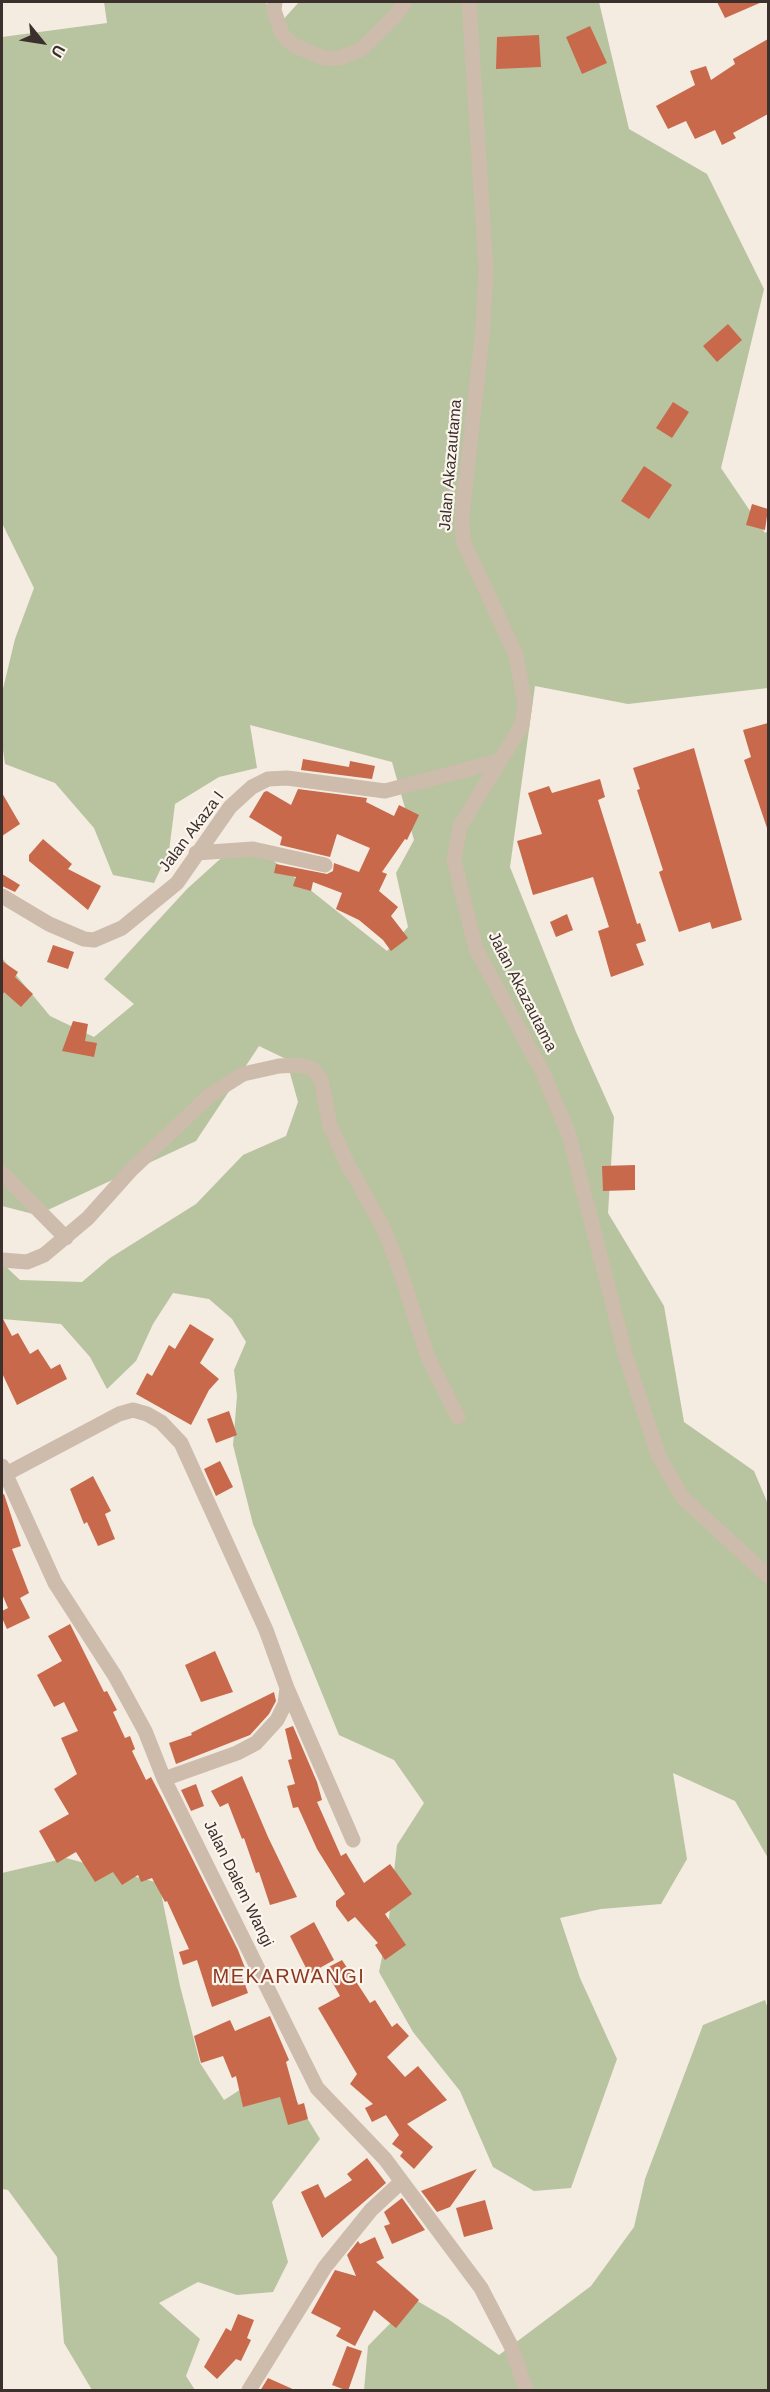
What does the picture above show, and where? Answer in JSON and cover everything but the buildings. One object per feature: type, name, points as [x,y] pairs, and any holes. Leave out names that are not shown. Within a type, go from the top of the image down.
[{"type":"street","points":[[275,2],[274,10],[282,34],[293,45],[324,58],[340,58],[362,49],[397,14],[405,2]]},
{"type":"street","name":"Jalan Akazautama","points":[[469,2],[486,269],[483,327],[462,524],[463,541],[516,655],[525,703],[522,725],[460,826],[454,860],[476,949],[543,1075],[569,1135],[627,1360],[659,1457],[683,1498],[768,1576]]},
{"type":"street","name":"Jalan Akaza I","points":[[2,896],[49,924],[84,939],[94,940],[122,928],[177,883],[230,807],[252,787],[268,779],[287,778],[385,791],[499,761]]},
{"type":"street","points":[[196,853],[253,849],[326,865]]},
{"type":"street","points":[[2,1260],[27,1262],[44,1255],[66,1238],[131,1170],[210,1095],[243,1074],[279,1066],[312,1068],[321,1079],[330,1126],[348,1165],[384,1229],[400,1270],[427,1355],[458,1417]]},
{"type":"street","points":[[2,1173],[66,1238]]},
{"type":"street","points":[[4,1470],[119,1414],[133,1410],[147,1414],[161,1422],[181,1443],[266,1630],[287,1688],[353,1840]]},
{"type":"street","name":"Jalan Dalem Wangi","points":[[4,1470],[56,1582],[115,1676],[145,1731],[164,1779],[317,2088],[385,2159],[481,2288],[511,2346],[526,2391]]},
{"type":"street","points":[[164,1779],[237,1754],[256,1743],[277,1720],[285,1704],[287,1688]]},
{"type":"street","points":[[249,2391],[325,2267],[372,2210],[401,2182]]},
{"type":"green space","points":[[104,2],[265,2],[281,22],[299,2],[599,2],[629,129],[707,174],[764,289],[721,468],[765,533],[768,531],[768,688],[628,704],[535,686],[510,867],[576,1032],[614,1117],[608,1213],[664,1306],[684,1422],[754,1471],[768,1504],[768,1858],[735,1801],[673,1773],[687,1859],[661,1904],[601,1909],[560,1918],[580,1978],[617,2059],[571,2188],[534,2191],[493,2167],[460,2091],[413,2032],[379,1972],[388,1927],[397,1845],[424,1803],[394,1760],[339,1735],[253,1524],[233,1445],[237,1396],[234,1370],[246,1342],[232,1319],[209,1299],[173,1293],[153,1324],[136,1361],[107,1389],[90,1357],[61,1324],[2,1319],[2,1263],[20,1280],[82,1282],[110,1258],[196,1204],[243,1155],[286,1136],[298,1102],[286,1059],[259,1046],[196,1141],[37,1215],[2,1206],[2,958],[50,1016],[94,1037],[134,1004],[104,979],[187,889],[229,851],[270,858],[387,951],[408,927],[396,873],[414,840],[392,762],[250,725],[257,768],[219,777],[175,804],[169,851],[154,883],[113,875],[94,828],[55,783],[5,764],[2,743],[2,693],[15,639],[34,588],[2,523],[2,37],[107,23]]},
{"type":"green space","points":[[66,1858],[159,1883],[180,1986],[200,2063],[224,2100],[265,2074],[288,2087],[320,2139],[272,2202],[288,2262],[273,2292],[237,2295],[198,2282],[159,2303],[200,2339],[186,2376],[195,2390],[92,2390],[64,2343],[57,2257],[8,2190],[2,2189],[2,1873]]},
{"type":"green space","points":[[765,2000],[768,2009],[768,2390],[364,2390],[368,2346],[414,2299],[448,2319],[499,2355],[591,2286],[634,2227],[645,2179],[703,2025]]},
{"type":"district","name":"MEKARWANGI","points":[[289,1977]]}]
